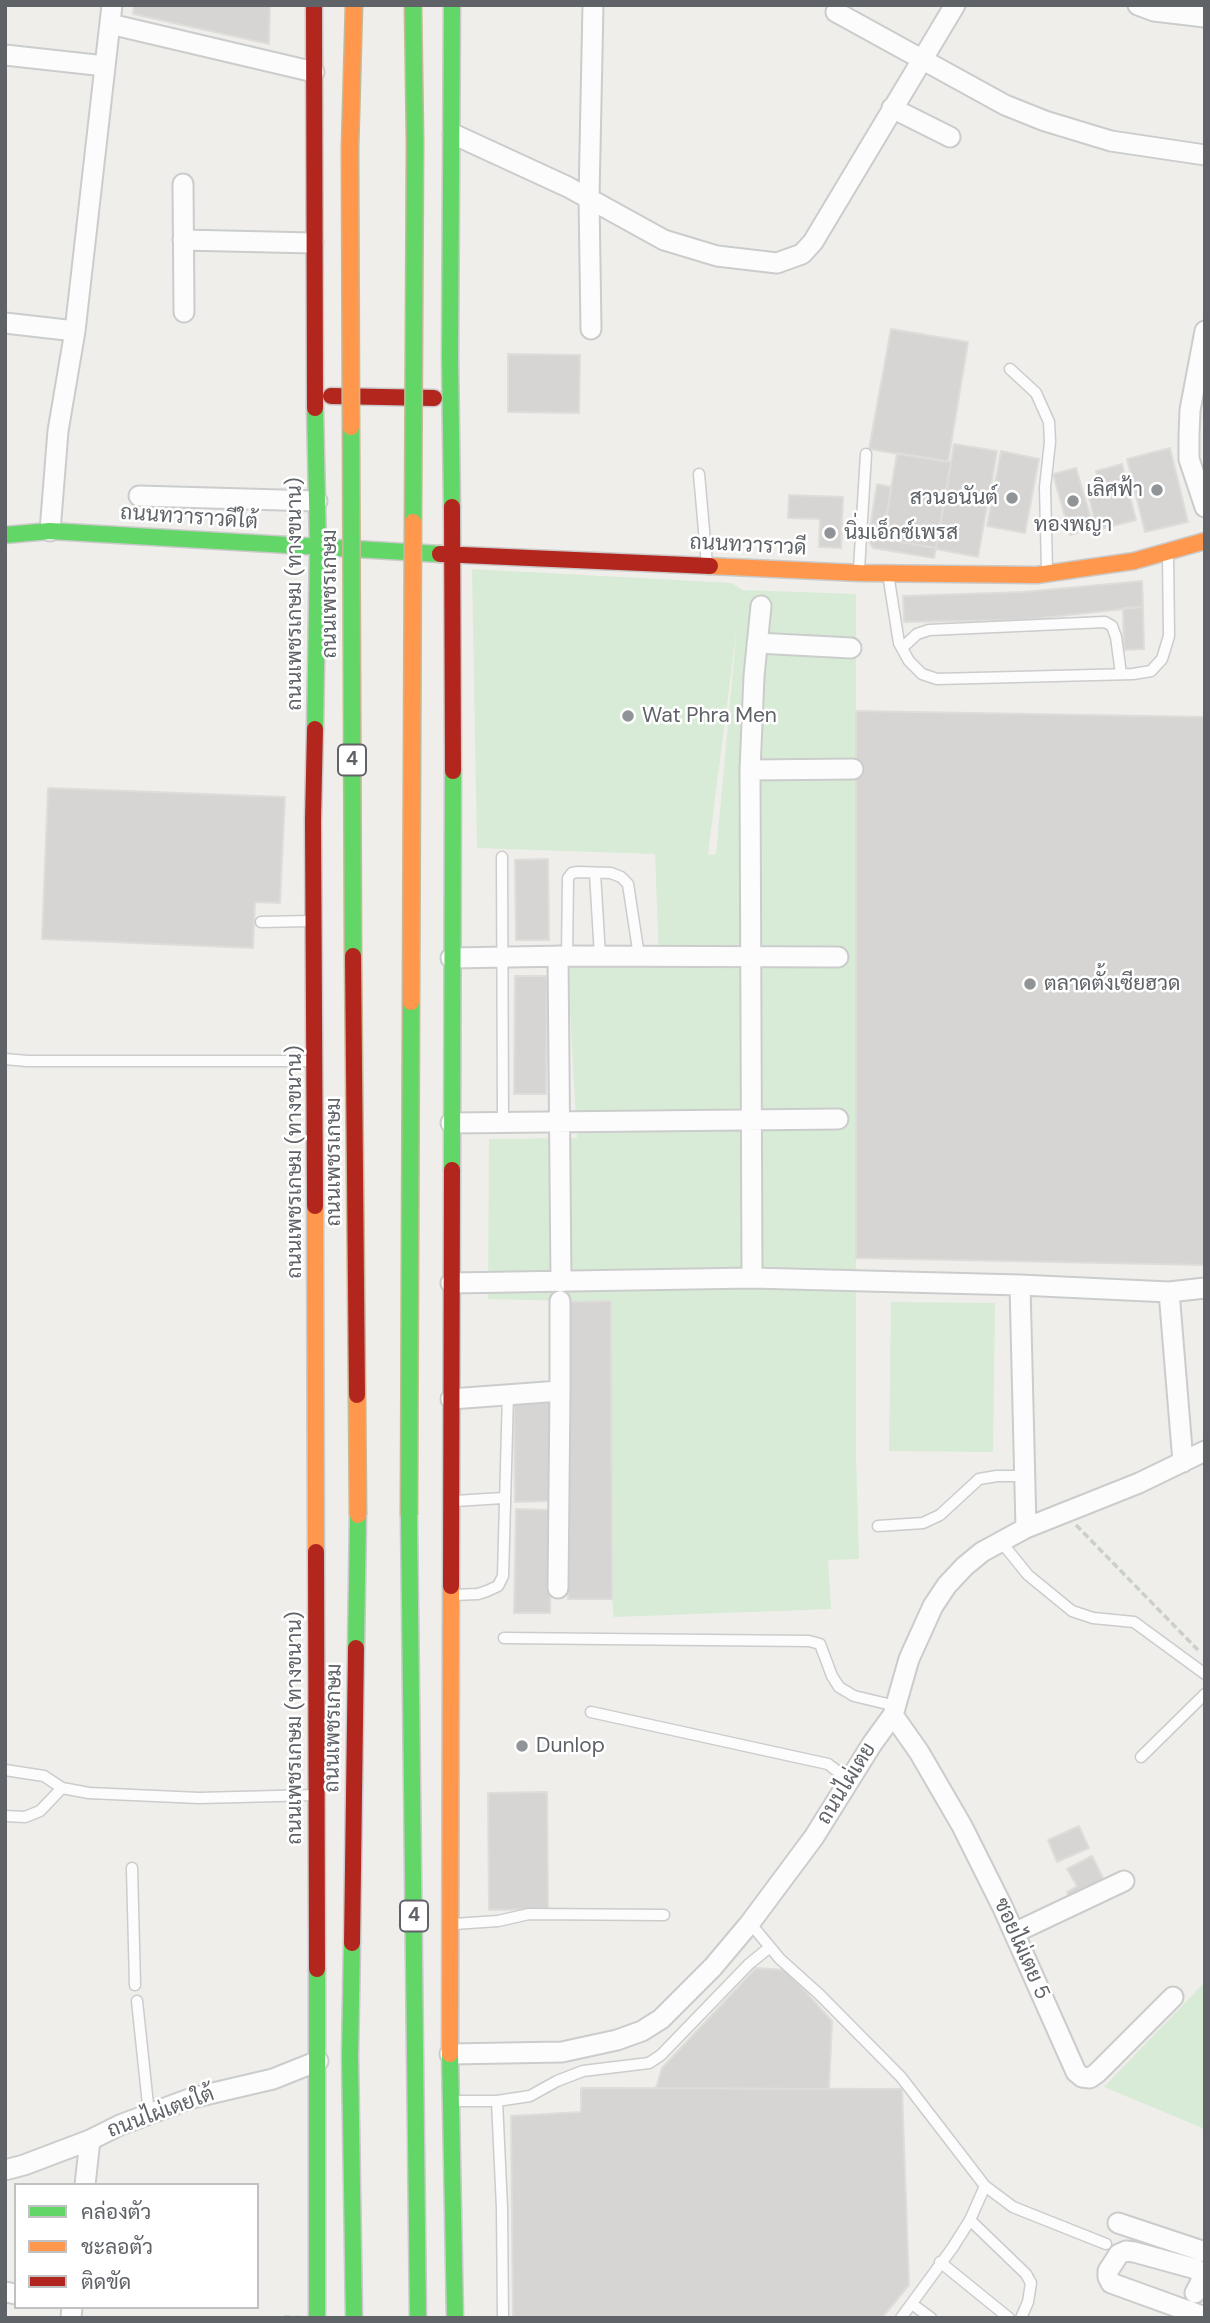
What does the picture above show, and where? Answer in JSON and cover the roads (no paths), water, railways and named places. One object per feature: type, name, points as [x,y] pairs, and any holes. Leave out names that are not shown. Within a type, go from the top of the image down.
[{"type":"main road","name":"ถนนเพชรเกษม (ทางขนาน)","points":[[314,5],[313,243],[318,548],[313,820],[317,2318]]},
{"type":"main road","name":"ถนนเพชรเกษม","points":[[354,5],[350,148],[351,701],[358,1516],[350,2056],[354,2318]]},
{"type":"main road","name":"4","points":[[413,5],[415,155],[409,1515],[418,2318]]},
{"type":"main road","name":"4","points":[[452,5],[450,2054],[455,2318]]},
{"type":"main road","points":[[315,396],[451,399]]},
{"type":"main road","name":"ถนนทวาราวดีใต้","points":[[5,535],[50,531],[318,548],[453,553]]},
{"type":"main road","name":"ถนนทวาราวดี","points":[[453,553],[859,573],[1047,575],[1090,569],[1205,541]]},
{"type":"street","points":[[591,330],[589,198],[593,5]]},
{"type":"street","points":[[453,134],[589,198],[664,240],[717,256],[777,263],[802,254],[813,242],[955,5]]},
{"type":"street","points":[[1138,5],[1154,11],[1205,17]]},
{"type":"street","points":[[836,12],[1005,106],[1111,141],[1205,155]]},
{"type":"street","points":[[50,531],[58,431],[75,331],[111,15],[314,72]]},
{"type":"street","points":[[5,55],[106,66]]},
{"type":"street","points":[[892,108],[950,136]]},
{"type":"street","points":[[183,184],[184,312]]},
{"type":"street","points":[[183,240],[313,243]]},
{"type":"street","points":[[5,323],[75,331]]},
{"type":"street","points":[[1205,331],[1190,410],[1189,436],[1189,459],[1205,507]]},
{"type":"street","points":[[139,496],[317,501]]},
{"type":"street","points":[[752,1278],[750,770],[761,606]]},
{"type":"street","points":[[757,643],[851,648]]},
{"type":"street","points":[[750,770],[853,769]]},
{"type":"street","points":[[558,1588],[561,1391],[559,1122],[563,956]]},
{"type":"street","points":[[451,958],[838,957]]},
{"type":"street","points":[[451,1123],[838,1119]]},
{"type":"street","points":[[451,1283],[560,1292],[752,1278],[1168,1292],[1205,1288]]},
{"type":"street","points":[[1020,1285],[1026,1528]]},
{"type":"street","points":[[1168,1292],[1182,1462]]},
{"type":"street","points":[[451,1399],[561,1391]]},
{"type":"street","name":"ถนนไผ่เตย","points":[[450,2054],[562,2052],[617,2040],[642,2031],[661,2019],[713,1967],[750,1923],[814,1837],[894,1711],[909,1659],[933,1606],[947,1585],[982,1552],[1026,1528],[1065,1514],[1205,1451]]},
{"type":"street","name":"ซอยไผ่เตย 5","points":[[894,1711],[962,1826],[1014,1933],[1076,2072],[1082,2077],[1090,2078],[1097,2073],[1173,1997]]},
{"type":"street","points":[[1014,1933],[1124,1881]]},
{"type":"street","name":"ถนนไผ่เตยใต้","points":[[5,2170],[90,2140],[192,2098],[273,2079],[318,2061]]},
{"type":"street","points":[[85,2183],[90,2140]]},
{"type":"street","points":[[1118,2223],[1205,2252]]},
{"type":"street","points":[[1195,2293],[1203,2278],[1196,2269],[1134,2252],[1126,2251],[1119,2255],[1108,2271],[1111,2283],[1205,2317]]},
{"type":"lane","points":[[1010,369],[1036,393],[1049,422],[1050,442],[1045,487],[1047,575]]},
{"type":"lane","points":[[859,573],[866,454]]},
{"type":"lane","points":[[699,474],[707,565]]},
{"type":"lane","points":[[888,574],[902,648],[922,674],[937,679],[1121,674],[1151,671],[1162,659],[1169,636],[1168,552]]},
{"type":"lane","points":[[902,648],[917,634],[929,630],[1105,622],[1112,626],[1116,637],[1121,674]]},
{"type":"lane","points":[[502,857],[503,1122]]},
{"type":"lane","points":[[563,956],[568,878],[572,873],[578,872],[611,873],[628,884],[639,956]]},
{"type":"lane","points":[[595,873],[600,956]]},
{"type":"lane","points":[[261,922],[314,921]]},
{"type":"lane","points":[[5,1059],[315,1061]]},
{"type":"lane","points":[[451,1595],[478,1594],[498,1586],[503,1576],[503,1499],[508,1393]]},
{"type":"lane","points":[[878,1526],[923,1523],[940,1515],[979,1479],[1026,1476]]},
{"type":"lane","points":[[451,1501],[503,1499]]},
{"type":"lane","points":[[1002,1543],[1028,1575],[1072,1611],[1093,1618],[1134,1622],[1205,1674]]},
{"type":"lane","points":[[504,1638],[809,1641],[820,1644],[839,1687],[854,1696],[894,1711]]},
{"type":"lane","points":[[1141,1757],[1205,1695]]},
{"type":"lane","points":[[591,1712],[828,1764],[850,1781]]},
{"type":"lane","points":[[5,1770],[44,1776],[62,1788],[89,1793],[199,1798],[316,1796]]},
{"type":"lane","points":[[5,1816],[25,1817],[40,1811],[62,1788]]},
{"type":"lane","points":[[132,1868],[135,1985]]},
{"type":"lane","points":[[450,1924],[498,1921],[530,1914],[663,1915]]},
{"type":"lane","points":[[750,1923],[770,1947],[901,2077],[985,2186],[1013,2207],[1106,2244]]},
{"type":"lane","points":[[451,2101],[497,2101],[530,2096],[583,2071],[649,2063],[661,2055],[749,1964],[770,1947]]},
{"type":"lane","points":[[137,2001],[149,2114]]},
{"type":"lane","points":[[497,2101],[503,2318]]},
{"type":"lane","points":[[901,2318],[953,2247],[970,2220],[985,2186]]},
{"type":"lane","points":[[970,2220],[1026,2274],[1031,2283],[1028,2302],[1021,2318]]},
{"type":"lane","points":[[940,2262],[1009,2318]]},
{"type":"lane","points":[[912,2304],[931,2318]]},
{"type":"place","name":"เลิศฟ้า","points":[[1157,490]]},
{"type":"place","name":"สวนอนันต์","points":[[1012,498]]},
{"type":"place","name":"ทองพญา","points":[[1073,501]]},
{"type":"place","name":"นิ่มเอ็กซ์เพรส","points":[[830,533]]},
{"type":"place","name":"Wat Phra Men","points":[[628,716]]},
{"type":"place","name":"ตลาดตั้งเซียฮวด","points":[[1030,984]]},
{"type":"place","name":"Dunlop","points":[[522,1746]]}]
